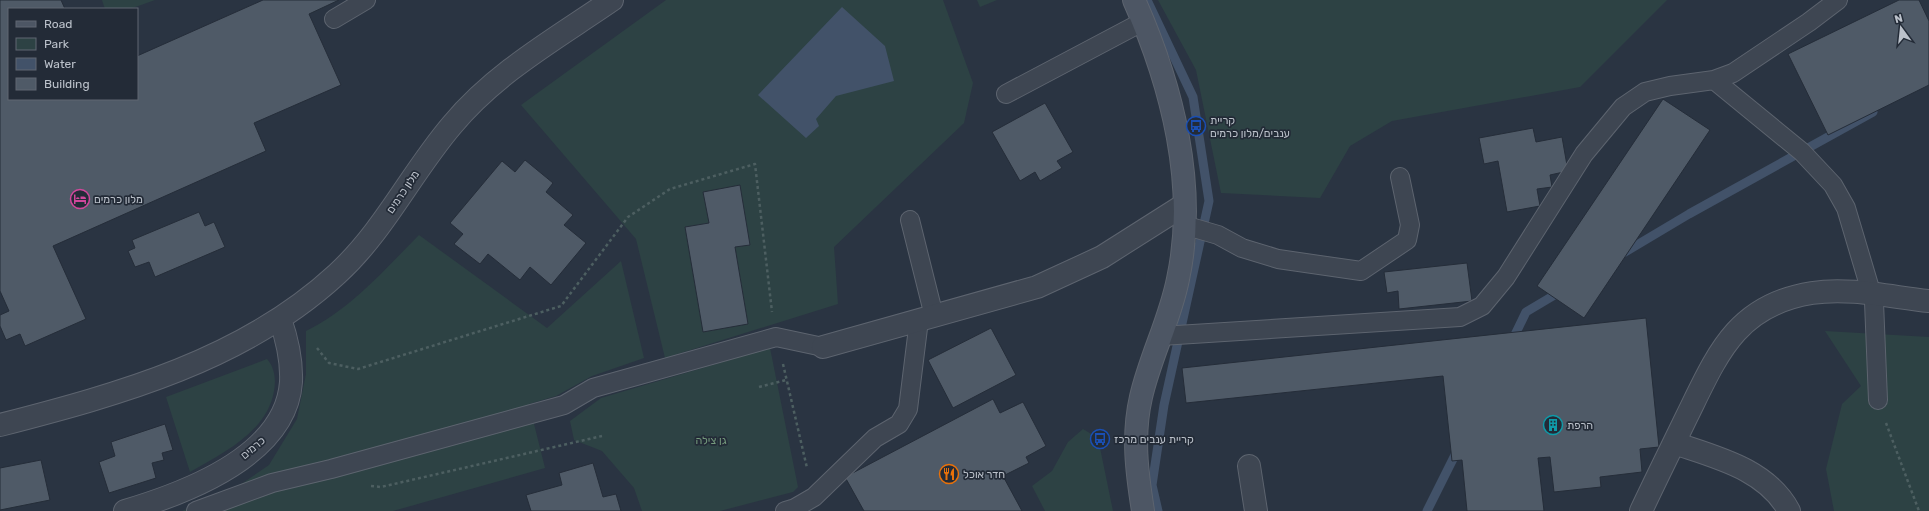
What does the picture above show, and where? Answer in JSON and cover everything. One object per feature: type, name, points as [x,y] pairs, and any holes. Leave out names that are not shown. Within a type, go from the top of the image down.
[{"type":"main road","points":[[1134,0],[1144,21],[1159,64],[1173,116],[1182,170],[1184,215],[1179,278],[1172,305],[1145,381],[1138,413],[1135,450],[1143,511]]},
{"type":"street","name":"מלון כרמים","points":[[0,425],[98,398],[169,374],[233,346],[285,316],[320,289],[359,253],[378,229],[440,139],[477,97],[507,72],[612,0]]},
{"type":"street","points":[[823,347],[1037,287],[1102,257],[1184,215]]},
{"type":"street","points":[[1641,511],[1715,359],[1732,335],[1749,318],[1778,302],[1812,292],[1831,291],[1871,294],[1929,301]]},
{"type":"street","name":"כרמים","points":[[125,511],[166,505],[192,486],[224,469],[264,441],[273,430],[285,406],[291,382],[285,316]]},
{"type":"street","points":[[1674,444],[1745,470],[1773,489],[1784,500],[1789,511]]},
{"type":"street","points":[[1249,466],[1256,511]]},
{"type":"lane","points":[[334,19],[366,0]]},
{"type":"lane","points":[[1161,336],[1460,317],[1482,306],[1506,277],[1584,154],[1623,107],[1645,92],[1670,86],[1714,80],[1733,73],[1810,22],[1838,0]]},
{"type":"lane","points":[[1006,94],[1144,21]]},
{"type":"lane","points":[[1714,80],[1802,152],[1833,185],[1846,208],[1874,302],[1878,400]]},
{"type":"lane","points":[[1184,215],[1242,248],[1278,259],[1361,271],[1407,240],[1410,225],[1400,177]]},
{"type":"lane","points":[[785,511],[795,508],[814,497],[875,438],[899,424],[908,409],[927,318],[910,220]]},
{"type":"lane","points":[[196,511],[272,483],[331,469],[564,405],[593,388],[776,337],[823,347]]},
{"type":"path","points":[[285,316],[329,363],[358,369],[561,306],[628,217],[670,188],[755,164]]},
{"type":"path","points":[[759,387],[786,380]]},
{"type":"path","points":[[1878,400],[1918,511]]},
{"type":"path","points":[[366,485],[381,487],[602,436]]},
{"type":"green space","points":[[102,0],[155,0],[133,8],[105,8]]},
{"type":"green space","points":[[666,0],[943,0],[973,83],[964,123],[834,247],[838,304],[665,358],[636,239],[521,105]]},
{"type":"green space","points":[[977,0],[997,0],[980,7]]},
{"type":"green space","points":[[1158,0],[1667,0],[1580,87],[1392,121],[1350,146],[1320,198],[1221,193],[1196,70]]},
{"type":"green space","points":[[419,235],[547,328],[621,261],[644,358],[592,376],[556,396],[529,404],[545,468],[393,511],[182,511],[237,487],[269,465],[297,419],[306,374],[306,331],[338,312],[380,275]]},
{"type":"green space","points":[[1825,331],[1929,337],[1929,511],[1834,511],[1826,469],[1842,404],[1861,386]]},
{"type":"green space","name":"גן צילה","points":[[770,348],[798,487],[793,492],[720,511],[642,511],[634,488],[602,451],[574,440],[570,421],[601,398]]},
{"type":"green space","points":[[267,359],[273,370],[275,387],[270,405],[263,418],[242,440],[190,472],[166,397]]},
{"type":"green space","points":[[1083,429],[1098,438],[1113,511],[1045,511],[1032,486],[1052,471],[1068,442]]},
{"type":"water","points":[[842,7],[885,46],[894,81],[836,96],[816,119],[819,126],[806,138],[758,95]]},
{"type":"building","name":"מלון כרמים","points":[[0,0],[61,0],[65,8],[8,8],[8,100],[138,100],[138,56],[263,0],[339,0],[309,14],[341,85],[254,123],[266,151],[53,246],[86,319],[25,346],[20,334],[6,340],[0,326],[0,315],[9,311],[0,291]]},
{"type":"building","points":[[1899,0],[1919,0],[1929,21],[1929,85],[1828,135],[1788,54]]},
{"type":"building","points":[[1663,99],[1710,130],[1584,318],[1537,286]]},
{"type":"building","points":[[1045,103],[1073,152],[1057,161],[1062,168],[1040,181],[1035,172],[1020,181],[992,132]]},
{"type":"building","points":[[1533,128],[1536,142],[1562,137],[1568,171],[1550,175],[1552,187],[1537,189],[1540,206],[1507,212],[1498,161],[1484,164],[1479,138]]},
{"type":"building","points":[[525,160],[553,183],[546,192],[573,215],[564,225],[586,243],[551,285],[530,267],[520,280],[488,254],[480,264],[454,244],[463,234],[450,223],[502,161],[515,172]]},
{"type":"building","points":[[740,185],[750,245],[735,247],[748,324],[703,332],[685,227],[709,223],[703,192]]},
{"type":"building","points":[[199,212],[205,226],[214,222],[225,247],[155,277],[149,262],[135,267],[128,251],[135,248],[132,240]]},
{"type":"building","points":[[1467,263],[1472,301],[1399,309],[1398,291],[1387,293],[1384,272]]},
{"type":"building","name":"הרפת","points":[[1646,318],[1659,447],[1640,449],[1642,472],[1600,477],[1601,487],[1554,492],[1550,457],[1538,458],[1544,511],[1467,511],[1462,460],[1452,461],[1443,376],[1186,403],[1182,368]]},
{"type":"building","points":[[991,328],[1016,375],[953,408],[928,360]]},
{"type":"building","points":[[993,399],[1000,413],[1023,402],[1046,446],[1026,457],[1029,463],[1003,476],[1022,511],[864,511],[845,477]]},
{"type":"building","points":[[165,424],[173,450],[162,453],[164,460],[152,463],[156,478],[109,493],[99,462],[115,456],[111,442]]},
{"type":"building","points":[[41,460],[50,500],[0,510],[0,468]]},
{"type":"building","points":[[593,463],[603,497],[616,494],[621,511],[531,511],[526,495],[562,485],[559,473]]},
{"type":"waterway","points":[[1147,0],[1193,97],[1209,201],[1164,405],[1152,485],[1158,511]]},
{"type":"waterway","points":[[1620,255],[1689,214],[1873,112]]},
{"type":"waterway","points":[[1511,343],[1526,312],[1563,290]]},
{"type":"waterway","points":[[1427,511],[1457,451]]},
{"type":"place","name":"קריית ענבים/מלון כרמים","points":[[1196,126]]},
{"type":"place","name":"מלון כרמים","points":[[80,199]]},
{"type":"place","name":"הרפת","points":[[1553,425]]},
{"type":"place","name":"קריית ענבים מרכז","points":[[1100,439]]},
{"type":"place","name":"חדר אוכל","points":[[949,474]]}]
